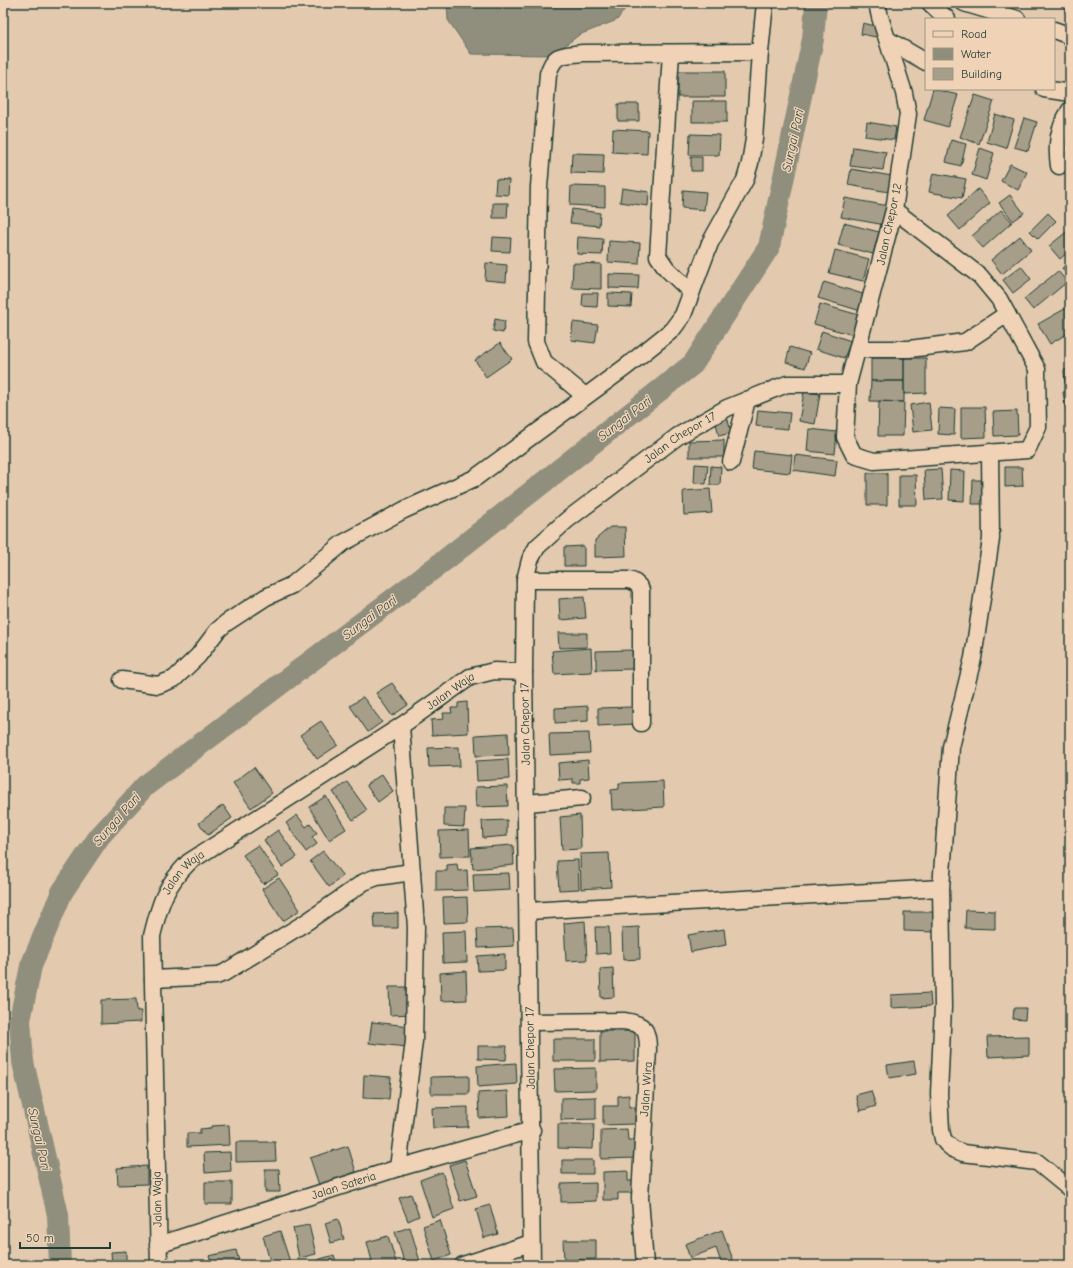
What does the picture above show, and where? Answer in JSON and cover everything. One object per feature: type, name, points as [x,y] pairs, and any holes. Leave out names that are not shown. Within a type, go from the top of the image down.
[{"type":"street","points":[[122,680],[158,685],[174,679],[198,656],[217,631],[226,623],[266,597],[292,585],[343,543],[404,510],[475,478],[646,352],[672,330],[683,315],[710,243],[745,180],[754,139],[765,3]]},
{"type":"street","name":"Jalan Chepor 12","points":[[877,3],[904,93],[908,114],[894,210],[848,384],[845,438],[854,455],[874,461],[1027,450],[1038,427],[1036,369],[1007,314]]},
{"type":"street","points":[[930,3],[946,18]]},
{"type":"street","points":[[964,3],[1014,18]]},
{"type":"street","points":[[1055,30],[1070,36]]},
{"type":"street","points":[[888,40],[925,61]]},
{"type":"street","points":[[585,396],[544,362],[536,342],[539,186],[548,74],[552,61],[560,56],[583,53],[760,52]]},
{"type":"street","points":[[671,53],[658,256],[667,269],[691,292]]},
{"type":"street","points":[[1050,90],[1070,93]]},
{"type":"street","points":[[1059,166],[1056,149],[1057,137],[1070,110]]},
{"type":"street","points":[[858,349],[909,349],[965,342],[1007,314],[999,299],[980,276],[894,210]]},
{"type":"street","name":"Jalan Chepor 17","points":[[532,1265],[532,1130],[524,672],[525,580],[528,564],[537,548],[567,520],[678,436],[712,415],[779,387],[794,383],[848,384]]},
{"type":"street","points":[[731,462],[747,400]]},
{"type":"street","points":[[990,452],[991,539],[972,658],[951,747],[941,888],[943,1007],[939,1094],[940,1130],[943,1139],[953,1149],[963,1154],[1038,1162],[1070,1189]]},
{"type":"street","points":[[525,580],[628,580],[635,582],[639,586],[641,590],[642,638],[641,723]]},
{"type":"street","name":"Jalan Waja","points":[[159,1265],[152,936],[165,893],[174,877],[189,862],[401,726],[470,677],[494,671],[524,672]]},
{"type":"street","points":[[398,1168],[414,1042],[416,927],[401,726]]},
{"type":"street","points":[[527,803],[582,798]]},
{"type":"street","points":[[153,979],[216,976],[224,973],[308,921],[364,882],[377,878],[412,872]]},
{"type":"street","points":[[528,911],[941,888]]},
{"type":"street","name":"Jalan Wira","points":[[530,1022],[624,1021],[636,1023],[645,1029],[648,1039],[648,1049],[640,1198],[645,1265]]},
{"type":"street","name":"Jalan Sateria","points":[[158,1245],[398,1168],[532,1130]]},
{"type":"street","points":[[463,1265],[532,1243]]},
{"type":"water","points":[[447,3],[629,3],[617,20],[579,35],[552,55],[471,54],[448,20]]},
{"type":"building","points":[[1068,3],[1070,3],[1070,14],[1065,12]]},
{"type":"building","points":[[863,23],[879,27],[876,37],[861,34]]},
{"type":"building","points":[[678,71],[725,71],[725,97],[678,97]]},
{"type":"building","points":[[933,90],[958,95],[948,127],[924,120]]},
{"type":"building","points":[[975,95],[994,101],[979,144],[960,137]]},
{"type":"building","points":[[692,101],[727,101],[727,122],[692,122]]},
{"type":"building","points":[[618,104],[639,104],[639,121],[618,121]]},
{"type":"building","points":[[995,114],[1014,120],[1006,148],[987,142]]},
{"type":"building","points":[[1024,118],[1037,122],[1028,151],[1014,147]]},
{"type":"building","points":[[867,122],[896,127],[894,140],[865,136]]},
{"type":"building","points":[[613,129],[648,131],[647,154],[612,152]]},
{"type":"building","points":[[690,134],[720,135],[719,155],[689,155]]},
{"type":"building","points":[[951,140],[966,144],[961,166],[946,162]]},
{"type":"building","points":[[853,147],[886,152],[883,170],[850,166]]},
{"type":"building","points":[[980,148],[994,153],[986,180],[972,175]]},
{"type":"building","points":[[572,153],[604,154],[603,174],[571,173]]},
{"type":"building","points":[[691,157],[702,157],[702,171],[691,171]]},
{"type":"building","points":[[1010,164],[1027,172],[1018,190],[1001,181]]},
{"type":"building","points":[[851,169],[892,176],[889,192],[848,185]]},
{"type":"building","points":[[933,173],[966,179],[962,198],[929,192]]},
{"type":"building","points":[[496,179],[509,180],[508,195],[495,194]]},
{"type":"building","points":[[571,186],[605,187],[605,207],[570,205]]},
{"type":"building","points":[[622,188],[649,192],[648,206],[620,202]]},
{"type":"building","points":[[978,189],[990,203],[960,230],[948,216]]},
{"type":"building","points":[[683,190],[706,192],[704,210],[682,208]]},
{"type":"building","points":[[1010,195],[1024,213],[1013,221],[999,203]]},
{"type":"building","points":[[845,198],[889,206],[885,225],[841,217]]},
{"type":"building","points":[[493,203],[508,203],[507,218],[493,218]]},
{"type":"building","points":[[572,209],[600,213],[599,226],[570,223]]},
{"type":"building","points":[[1001,210],[1012,222],[983,248],[972,236]]},
{"type":"building","points":[[1048,213],[1056,221],[1038,239],[1030,231]]},
{"type":"building","points":[[844,223],[879,232],[873,254],[838,245]]},
{"type":"building","points":[[1070,229],[1070,250],[1060,259],[1049,246]]},
{"type":"building","points":[[1020,236],[1031,250],[1002,274],[991,260]]},
{"type":"building","points":[[493,237],[511,238],[510,252],[492,251]]},
{"type":"building","points":[[578,237],[603,239],[602,255],[577,254]]},
{"type":"building","points":[[609,241],[640,243],[639,264],[608,262]]},
{"type":"building","points":[[835,250],[869,259],[863,281],[829,273]]},
{"type":"building","points":[[1070,262],[1070,278],[1062,268]]},
{"type":"building","points":[[486,263],[507,265],[506,282],[485,280]]},
{"type":"building","points":[[573,263],[601,264],[601,289],[572,288]]},
{"type":"building","points":[[1021,266],[1031,279],[1013,293],[1003,280]]},
{"type":"building","points":[[1058,271],[1067,282],[1033,310],[1024,299]]},
{"type":"building","points":[[609,274],[639,275],[638,289],[609,288]]},
{"type":"building","points":[[824,282],[866,295],[861,311],[818,298]]},
{"type":"building","points":[[583,293],[598,293],[597,307],[582,306]]},
{"type":"building","points":[[608,293],[632,294],[631,307],[608,306]]},
{"type":"building","points":[[820,304],[859,315],[853,335],[814,324]]},
{"type":"building","points":[[1070,306],[1070,332],[1050,344],[1038,324]]},
{"type":"building","points":[[495,319],[505,321],[503,333],[493,331]]},
{"type":"building","points":[[573,322],[598,325],[595,343],[571,340]]},
{"type":"building","points":[[822,331],[851,341],[844,358],[816,349]]},
{"type":"building","points":[[500,343],[512,359],[486,377],[475,360]]},
{"type":"building","points":[[790,347],[810,353],[805,368],[786,362]]},
{"type":"building","points":[[871,358],[904,358],[904,381],[871,381]]},
{"type":"building","points":[[904,358],[926,358],[926,393],[904,394]]},
{"type":"building","points":[[1070,369],[1070,383],[1065,383],[1064,370]]},
{"type":"building","points":[[871,381],[904,381],[904,402],[870,401]]},
{"type":"building","points":[[1070,391],[1070,410],[1066,411],[1063,392]]},
{"type":"building","points":[[804,392],[820,394],[815,424],[799,421]]},
{"type":"building","points":[[879,401],[904,402],[903,436],[878,436]]},
{"type":"building","points":[[929,402],[932,430],[913,432],[910,405]]},
{"type":"building","points":[[961,407],[985,407],[986,437],[961,438]]},
{"type":"building","points":[[939,408],[955,409],[954,435],[938,434]]},
{"type":"building","points":[[758,410],[790,413],[788,429],[756,426]]},
{"type":"building","points":[[1017,411],[1018,435],[994,436],[993,412]]},
{"type":"building","points":[[727,416],[731,433],[719,436],[715,419]]},
{"type":"building","points":[[809,429],[837,432],[835,454],[807,451]]},
{"type":"building","points":[[724,440],[724,457],[689,457],[689,441]]},
{"type":"building","points":[[754,451],[792,455],[790,473],[752,469]]},
{"type":"building","points":[[795,455],[837,460],[835,476],[793,470]]},
{"type":"building","points":[[695,464],[708,465],[706,484],[694,483]]},
{"type":"building","points":[[711,466],[721,467],[720,485],[710,485]]},
{"type":"building","points":[[1005,467],[1022,467],[1023,486],[1005,487]]},
{"type":"building","points":[[941,469],[943,499],[926,500],[924,470]]},
{"type":"building","points":[[950,470],[965,471],[964,501],[949,500]]},
{"type":"building","points":[[867,473],[887,473],[887,505],[867,505]]},
{"type":"building","points":[[899,475],[916,475],[917,505],[899,505]]},
{"type":"building","points":[[973,480],[984,480],[983,504],[972,504]]},
{"type":"building","points":[[710,489],[712,513],[684,515],[683,491]]},
{"type":"building","points":[[610,527],[625,527],[626,556],[595,557],[595,540]]},
{"type":"building","points":[[584,546],[584,566],[564,566],[564,547]]},
{"type":"building","points":[[584,597],[586,618],[560,620],[559,599]]},
{"type":"building","points":[[558,633],[587,633],[587,647],[559,648]]},
{"type":"building","points":[[591,648],[592,672],[554,674],[552,651]]},
{"type":"building","points":[[633,650],[633,669],[596,670],[596,651]]},
{"type":"building","points":[[392,683],[408,705],[392,716],[376,693]]},
{"type":"building","points":[[363,697],[382,722],[368,732],[350,706]]},
{"type":"building","points":[[467,702],[468,733],[432,735],[431,720],[444,719],[443,713],[452,713],[451,708],[458,708],[458,703]]},
{"type":"building","points":[[588,706],[588,721],[555,723],[555,708]]},
{"type":"building","points":[[632,707],[632,711],[636,711],[636,724],[598,726],[598,708]]},
{"type":"building","points":[[321,721],[338,745],[317,759],[300,735]]},
{"type":"building","points":[[508,733],[509,755],[476,756],[475,735]]},
{"type":"building","points":[[589,733],[590,753],[550,755],[549,734]]},
{"type":"building","points":[[459,747],[460,766],[429,767],[428,748]]},
{"type":"building","points":[[508,759],[509,779],[477,781],[476,761]]},
{"type":"building","points":[[588,760],[589,778],[580,779],[580,783],[573,783],[573,779],[559,780],[558,763]]},
{"type":"building","points":[[254,767],[272,793],[251,808],[233,783]]},
{"type":"building","points":[[382,774],[393,791],[378,802],[366,785]]},
{"type":"building","points":[[663,781],[664,807],[612,810],[611,790],[619,789],[619,783]]},
{"type":"building","points":[[347,782],[367,810],[353,820],[333,792]]},
{"type":"building","points":[[507,786],[508,806],[476,807],[475,787]]},
{"type":"building","points":[[326,796],[346,829],[329,840],[309,807]]},
{"type":"building","points":[[223,805],[232,818],[208,835],[199,823]]},
{"type":"building","points":[[444,808],[465,808],[464,827],[444,826]]},
{"type":"building","points":[[297,815],[306,827],[310,824],[317,833],[312,837],[317,844],[306,852],[286,823]]},
{"type":"building","points":[[580,815],[581,849],[562,850],[560,817]]},
{"type":"building","points":[[507,820],[507,836],[483,838],[482,821]]},
{"type":"building","points":[[278,830],[297,857],[282,867],[264,840]]},
{"type":"building","points":[[469,830],[470,856],[440,857],[439,831]]},
{"type":"building","points":[[258,845],[278,875],[263,884],[243,855]]},
{"type":"building","points":[[513,845],[514,865],[473,869],[471,848]]},
{"type":"building","points":[[323,851],[343,876],[329,887],[310,861]]},
{"type":"building","points":[[609,853],[611,887],[581,889],[580,854]]},
{"type":"building","points":[[578,860],[579,889],[559,890],[557,861]]},
{"type":"building","points":[[457,864],[458,871],[467,870],[468,890],[436,891],[436,871],[447,871],[447,865]]},
{"type":"building","points":[[509,873],[510,890],[474,892],[473,874]]},
{"type":"building","points":[[279,878],[300,910],[283,921],[262,889]]},
{"type":"building","points":[[467,897],[468,922],[444,923],[443,898]]},
{"type":"building","points":[[966,910],[995,911],[995,929],[965,928]]},
{"type":"building","points":[[904,912],[935,912],[935,932],[904,931]]},
{"type":"building","points":[[398,913],[398,928],[375,928],[374,914]]},
{"type":"building","points":[[585,921],[587,960],[566,961],[564,923]]},
{"type":"building","points":[[595,927],[609,927],[610,953],[596,954]]},
{"type":"building","points":[[639,927],[640,959],[623,960],[622,928]]},
{"type":"building","points":[[513,928],[514,946],[478,948],[477,929]]},
{"type":"building","points":[[724,929],[726,945],[691,952],[688,935]]},
{"type":"building","points":[[466,931],[467,962],[443,963],[442,932]]},
{"type":"building","points":[[505,954],[505,970],[478,971],[477,956]]},
{"type":"building","points":[[613,968],[614,997],[601,998],[600,969]]},
{"type":"building","points":[[466,971],[467,1000],[441,1001],[440,973]]},
{"type":"building","points":[[389,987],[411,987],[413,1014],[390,1015]]},
{"type":"building","points":[[930,993],[931,1006],[891,1008],[891,995]]},
{"type":"building","points":[[136,999],[137,1011],[141,1011],[141,1022],[101,1024],[101,1000]]},
{"type":"building","points":[[1014,1008],[1026,1008],[1025,1020],[1013,1019]]},
{"type":"building","points":[[372,1022],[410,1026],[407,1047],[369,1043]]},
{"type":"building","points":[[600,1031],[635,1031],[635,1061],[600,1062]]},
{"type":"building","points":[[1029,1036],[1029,1055],[988,1057],[987,1037]]},
{"type":"building","points":[[553,1039],[595,1039],[595,1061],[553,1061]]},
{"type":"building","points":[[478,1046],[507,1046],[506,1060],[478,1059]]},
{"type":"building","points":[[914,1061],[916,1074],[889,1078],[887,1065]]},
{"type":"building","points":[[516,1063],[517,1084],[478,1087],[477,1066]]},
{"type":"building","points":[[596,1068],[596,1090],[555,1091],[554,1069]]},
{"type":"building","points":[[364,1075],[391,1077],[389,1099],[363,1098]]},
{"type":"building","points":[[469,1076],[469,1094],[431,1094],[431,1077]]},
{"type":"building","points":[[508,1091],[509,1116],[479,1118],[478,1093]]},
{"type":"building","points":[[871,1091],[876,1106],[860,1111],[856,1095]]},
{"type":"building","points":[[629,1095],[629,1107],[635,1107],[635,1124],[603,1125],[603,1106],[618,1106],[618,1096]]},
{"type":"building","points":[[596,1097],[596,1119],[561,1120],[561,1098]]},
{"type":"building","points":[[468,1107],[468,1127],[433,1128],[432,1108]]},
{"type":"building","points":[[558,1124],[594,1124],[593,1149],[558,1148]]},
{"type":"building","points":[[229,1125],[230,1145],[187,1147],[187,1133],[200,1133],[200,1129],[211,1128],[211,1126]]},
{"type":"building","points":[[627,1129],[628,1140],[637,1140],[638,1158],[601,1159],[601,1130]]},
{"type":"building","points":[[236,1142],[275,1142],[276,1161],[236,1162]]},
{"type":"building","points":[[348,1146],[356,1172],[319,1185],[310,1158]]},
{"type":"building","points":[[230,1152],[231,1171],[205,1173],[204,1153]]},
{"type":"building","points":[[465,1160],[477,1196],[460,1201],[449,1165]]},
{"type":"building","points":[[562,1160],[593,1160],[593,1174],[562,1174]]},
{"type":"building","points":[[147,1166],[147,1184],[118,1185],[117,1168]]},
{"type":"building","points":[[265,1169],[279,1169],[280,1192],[265,1192]]},
{"type":"building","points":[[628,1171],[628,1181],[635,1181],[636,1193],[618,1193],[618,1200],[603,1200],[603,1172]]},
{"type":"building","points":[[442,1172],[454,1209],[432,1217],[420,1180]]},
{"type":"building","points":[[205,1182],[232,1182],[232,1204],[205,1204]]},
{"type":"building","points":[[596,1183],[596,1201],[561,1202],[561,1184]]},
{"type":"building","points":[[411,1194],[419,1216],[408,1221],[399,1198]]},
{"type":"building","points":[[490,1205],[498,1234],[484,1238],[476,1209]]},
{"type":"building","points":[[338,1219],[344,1239],[331,1243],[325,1223]]},
{"type":"building","points":[[440,1220],[451,1255],[434,1261],[423,1226]]},
{"type":"building","points":[[309,1225],[316,1254],[299,1258],[293,1228]]},
{"type":"building","points":[[410,1227],[421,1265],[405,1265],[395,1232]]},
{"type":"building","points":[[722,1230],[735,1265],[722,1265],[716,1248],[690,1258],[685,1244]]},
{"type":"building","points":[[280,1231],[290,1262],[271,1265],[263,1236]]},
{"type":"building","points":[[388,1236],[397,1265],[373,1265],[367,1242]]},
{"type":"building","points":[[563,1240],[596,1240],[596,1259],[564,1260]]},
{"type":"building","points":[[236,1250],[240,1265],[212,1265],[209,1256]]},
{"type":"building","points":[[126,1251],[126,1265],[112,1265],[111,1252]]},
{"type":"building","points":[[334,1255],[337,1265],[318,1265],[317,1260]]},
{"type":"waterway","name":"Sungai Pari","points":[[60,1265],[58,1215],[23,1062],[20,1020],[31,966],[62,892],[99,837],[145,786],[445,560],[693,364],[769,247],[813,39],[816,3]]}]
